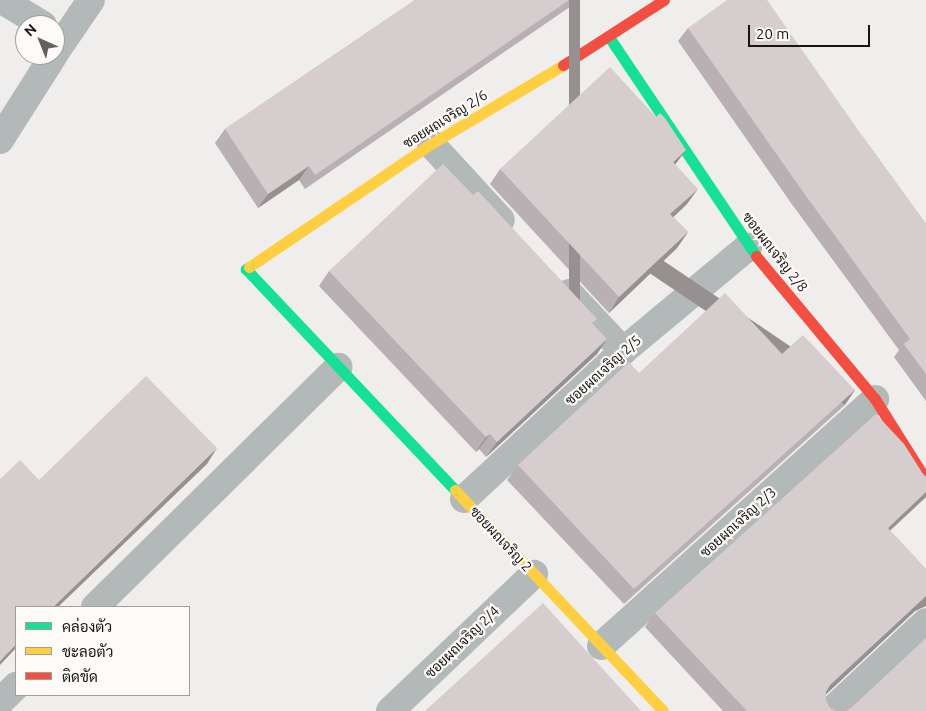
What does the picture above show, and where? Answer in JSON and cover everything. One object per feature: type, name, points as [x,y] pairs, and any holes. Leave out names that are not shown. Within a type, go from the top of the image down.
[{"type":"street","points":[[2,0],[21,15]]},
{"type":"street","points":[[65,29],[91,0]]},
{"type":"street","name":"ซอยผถเจริญ 2/6","points":[[246,269],[430,144],[609,37],[664,0]]},
{"type":"street","name":"ซอยผถเจริญ 2/8","points":[[609,37],[748,247],[875,399],[926,480]]},
{"type":"street","points":[[0,140],[41,65]]},
{"type":"street","points":[[430,144],[517,237]]},
{"type":"street","name":"ซอยผถเจริญ 2/5","points":[[464,500],[623,351],[748,247]]},
{"type":"street","name":"ซอยผถเจริญ 2","points":[[246,269],[663,711]]},
{"type":"street","points":[[550,272],[623,351]]},
{"type":"street","points":[[97,606],[338,366]]},
{"type":"street","name":"ซอยผถเจริญ 2/3","points":[[601,646],[875,399]]},
{"type":"street","name":"ซอยผถเจริญ 2/4","points":[[390,711],[534,574]]},
{"type":"street","points":[[831,711],[926,622]]},
{"type":"street","points":[[0,702],[15,687]]},
{"type":"building","points":[[415,0],[569,0],[315,175],[309,166],[268,194],[225,129]]},
{"type":"building","points":[[727,0],[767,0],[926,224],[926,374],[904,344],[910,339],[801,189],[688,28]]},
{"type":"building","points":[[610,67],[656,117],[660,113],[665,118],[686,150],[673,162],[698,189],[670,214],[688,232],[619,297],[500,169]]},
{"type":"building","points":[[443,164],[473,195],[478,191],[597,319],[592,323],[607,339],[497,442],[490,434],[486,437],[329,271]]},
{"type":"building","points":[[725,293],[782,354],[803,335],[855,390],[634,589],[518,465],[629,362],[639,373]]},
{"type":"building","points":[[146,376],[217,448],[54,606],[15,606],[15,645],[0,661],[0,479],[20,460],[39,480]]},
{"type":"building","points":[[876,414],[904,444],[926,477],[926,492],[888,528],[926,569],[926,596],[830,685],[826,692],[826,701],[830,708],[836,711],[747,711],[655,613]]},
{"type":"building","points":[[543,603],[641,711],[425,711]]},
{"type":"building","points":[[926,638],[926,711],[846,711],[851,708]]},
{"type":"traffic: fast","points":[[609,37],[756,256]]},
{"type":"traffic: fast","points":[[249,267],[246,269],[455,490]]},
{"type":"traffic: slow","points":[[249,267],[431,144],[563,65]]},
{"type":"traffic: slow","points":[[455,490],[663,711]]},
{"type":"traffic: jam","points":[[563,65],[664,0]]},
{"type":"traffic: jam","points":[[756,256],[875,399],[926,480]]}]
